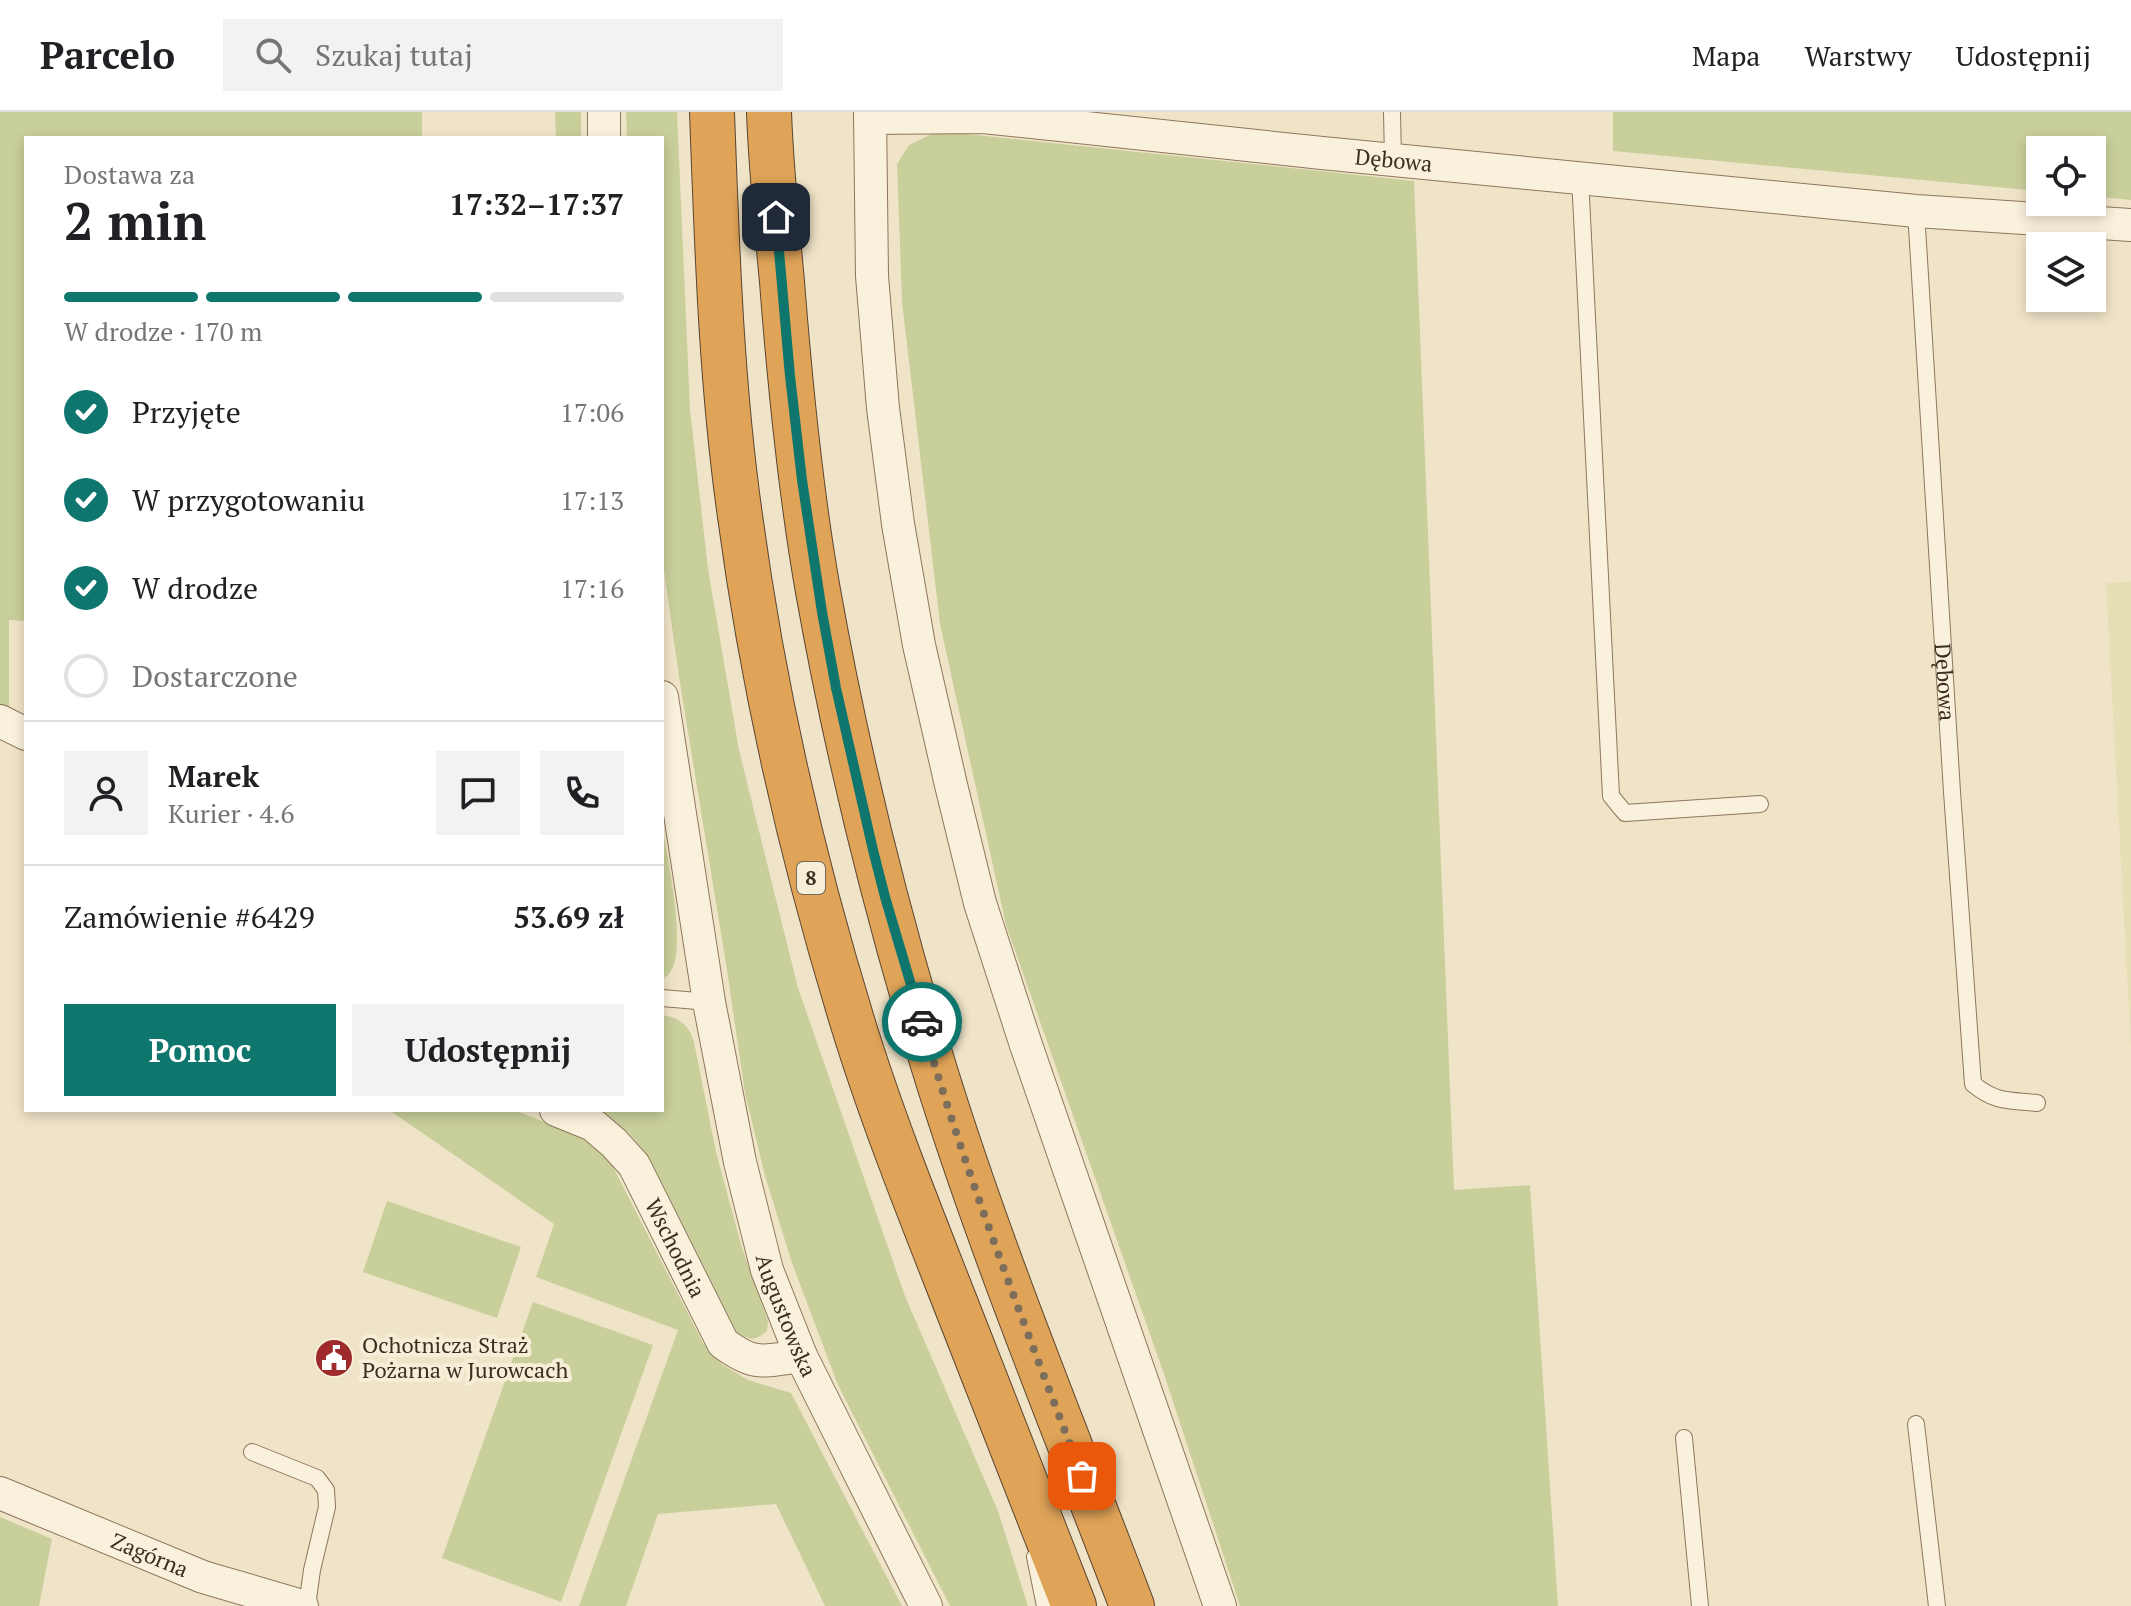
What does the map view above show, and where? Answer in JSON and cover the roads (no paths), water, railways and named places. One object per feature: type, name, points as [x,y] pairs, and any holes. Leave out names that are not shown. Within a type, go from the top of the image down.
[{"type":"highway","name":"8","points":[[712,112],[723,346],[739,513],[777,733],[808,866],[854,1028],[888,1126],[1074,1606]]},
{"type":"highway","points":[[769,112],[790,376],[817,586],[836,688],[881,883],[936,1074],[978,1198],[1132,1606]]},
{"type":"street","points":[[604,112],[604,136]]},
{"type":"street","points":[[870,115],[872,276],[883,408],[898,524],[919,645],[951,785],[980,903],[1026,1045],[1220,1606]]},
{"type":"street","name":"Dębowa","points":[[870,115],[983,117],[1916,211],[2131,225]]},
{"type":"street","name":"Augustowska","points":[[664,710],[709,1002],[740,1162],[767,1270],[801,1356],[926,1606]]},
{"type":"street","points":[[0,721],[24,733]]},
{"type":"street","name":"Wschodnia","points":[[561,1112],[593,1125],[634,1165],[723,1343],[741,1356],[759,1361],[801,1356]]},
{"type":"street","name":"Zagórna","points":[[0,1493],[203,1577],[238,1597],[304,1606]]},
{"type":"lane","points":[[1392,112],[1393,159]]},
{"type":"lane","points":[[1580,177],[1611,796],[1625,813],[1760,804]]},
{"type":"lane","name":"Dębowa","points":[[1916,211],[1973,1084],[1997,1099],[2037,1103]]},
{"type":"lane","points":[[664,998],[709,1002]]},
{"type":"lane","points":[[1916,1424],[1937,1606]]},
{"type":"lane","points":[[1684,1438],[1700,1606]]},
{"type":"lane","points":[[252,1452],[317,1478],[326,1490],[327,1507],[304,1606]]},
{"type":"lane","points":[[1035,1504],[1034,1551],[1045,1606]]},
{"type":"place","name":"Ochotnicza Straż Pożarna w Jurowcach","points":[[334,1358]]}]
